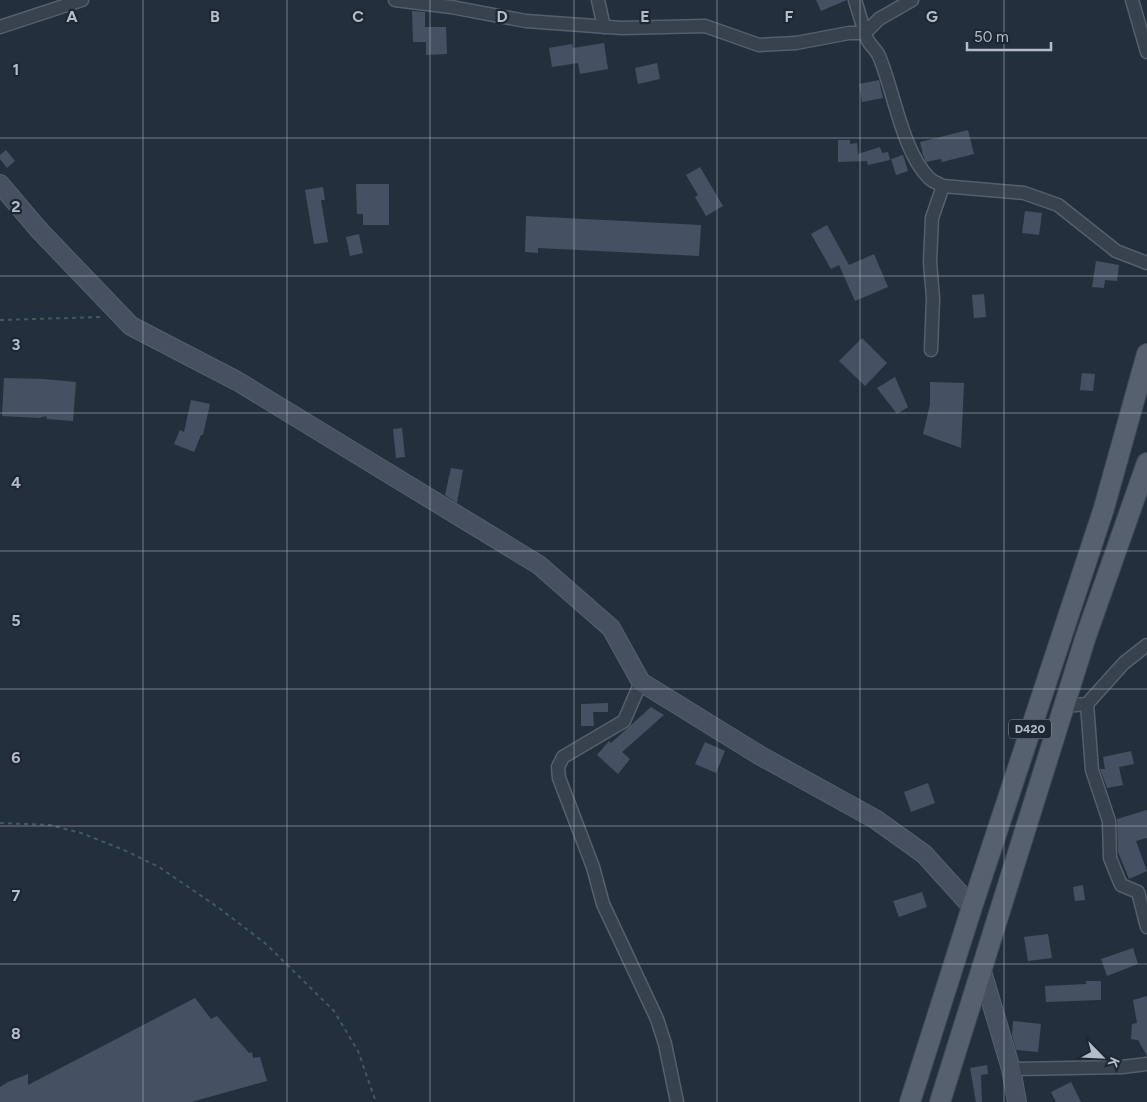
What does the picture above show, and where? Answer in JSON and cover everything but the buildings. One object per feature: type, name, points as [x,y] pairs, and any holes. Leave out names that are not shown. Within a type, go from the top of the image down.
[{"type":"main road","name":"D420","points":[[910,1102],[972,906],[1104,508],[1147,354]]},
{"type":"main road","name":"D420","points":[[940,1102],[1089,626],[1147,463]]},
{"type":"street","points":[[0,27],[82,0]]},
{"type":"street","points":[[394,0],[451,6],[526,21],[622,28],[706,26],[759,45],[796,43],[849,33],[865,33],[879,19],[912,0]]},
{"type":"street","points":[[598,0],[604,26]]},
{"type":"street","points":[[855,0],[866,39],[878,54],[912,152],[922,170],[931,180],[943,186],[1024,193],[1050,202],[1078,219],[1116,251],[1147,263]]},
{"type":"street","points":[[1132,0],[1147,52]]},
{"type":"street","points":[[0,184],[39,230],[132,326],[237,381],[539,565],[611,628],[641,682],[758,755],[874,819],[924,854],[972,906]]},
{"type":"street","points":[[931,350],[933,298],[930,262],[932,218],[943,186]]},
{"type":"street","points":[[1064,706],[1087,704],[1124,663],[1147,645]]},
{"type":"street","points":[[641,682],[624,721],[563,757],[558,766],[559,778],[593,867],[603,904],[657,1019],[665,1044],[676,1102]]},
{"type":"street","points":[[1087,704],[1092,770],[1109,821],[1110,858],[1121,885],[1142,890],[1147,927]]},
{"type":"street","points":[[981,968],[1011,1069],[1017,1102]]},
{"type":"street","points":[[1011,1069],[1122,1067],[1147,1064]]},
{"type":"path","points":[[0,320],[102,317],[110,320]]},
{"type":"path","points":[[0,823],[50,824],[124,850],[159,867],[219,908],[266,944],[334,1011],[358,1051],[376,1102]]}]
